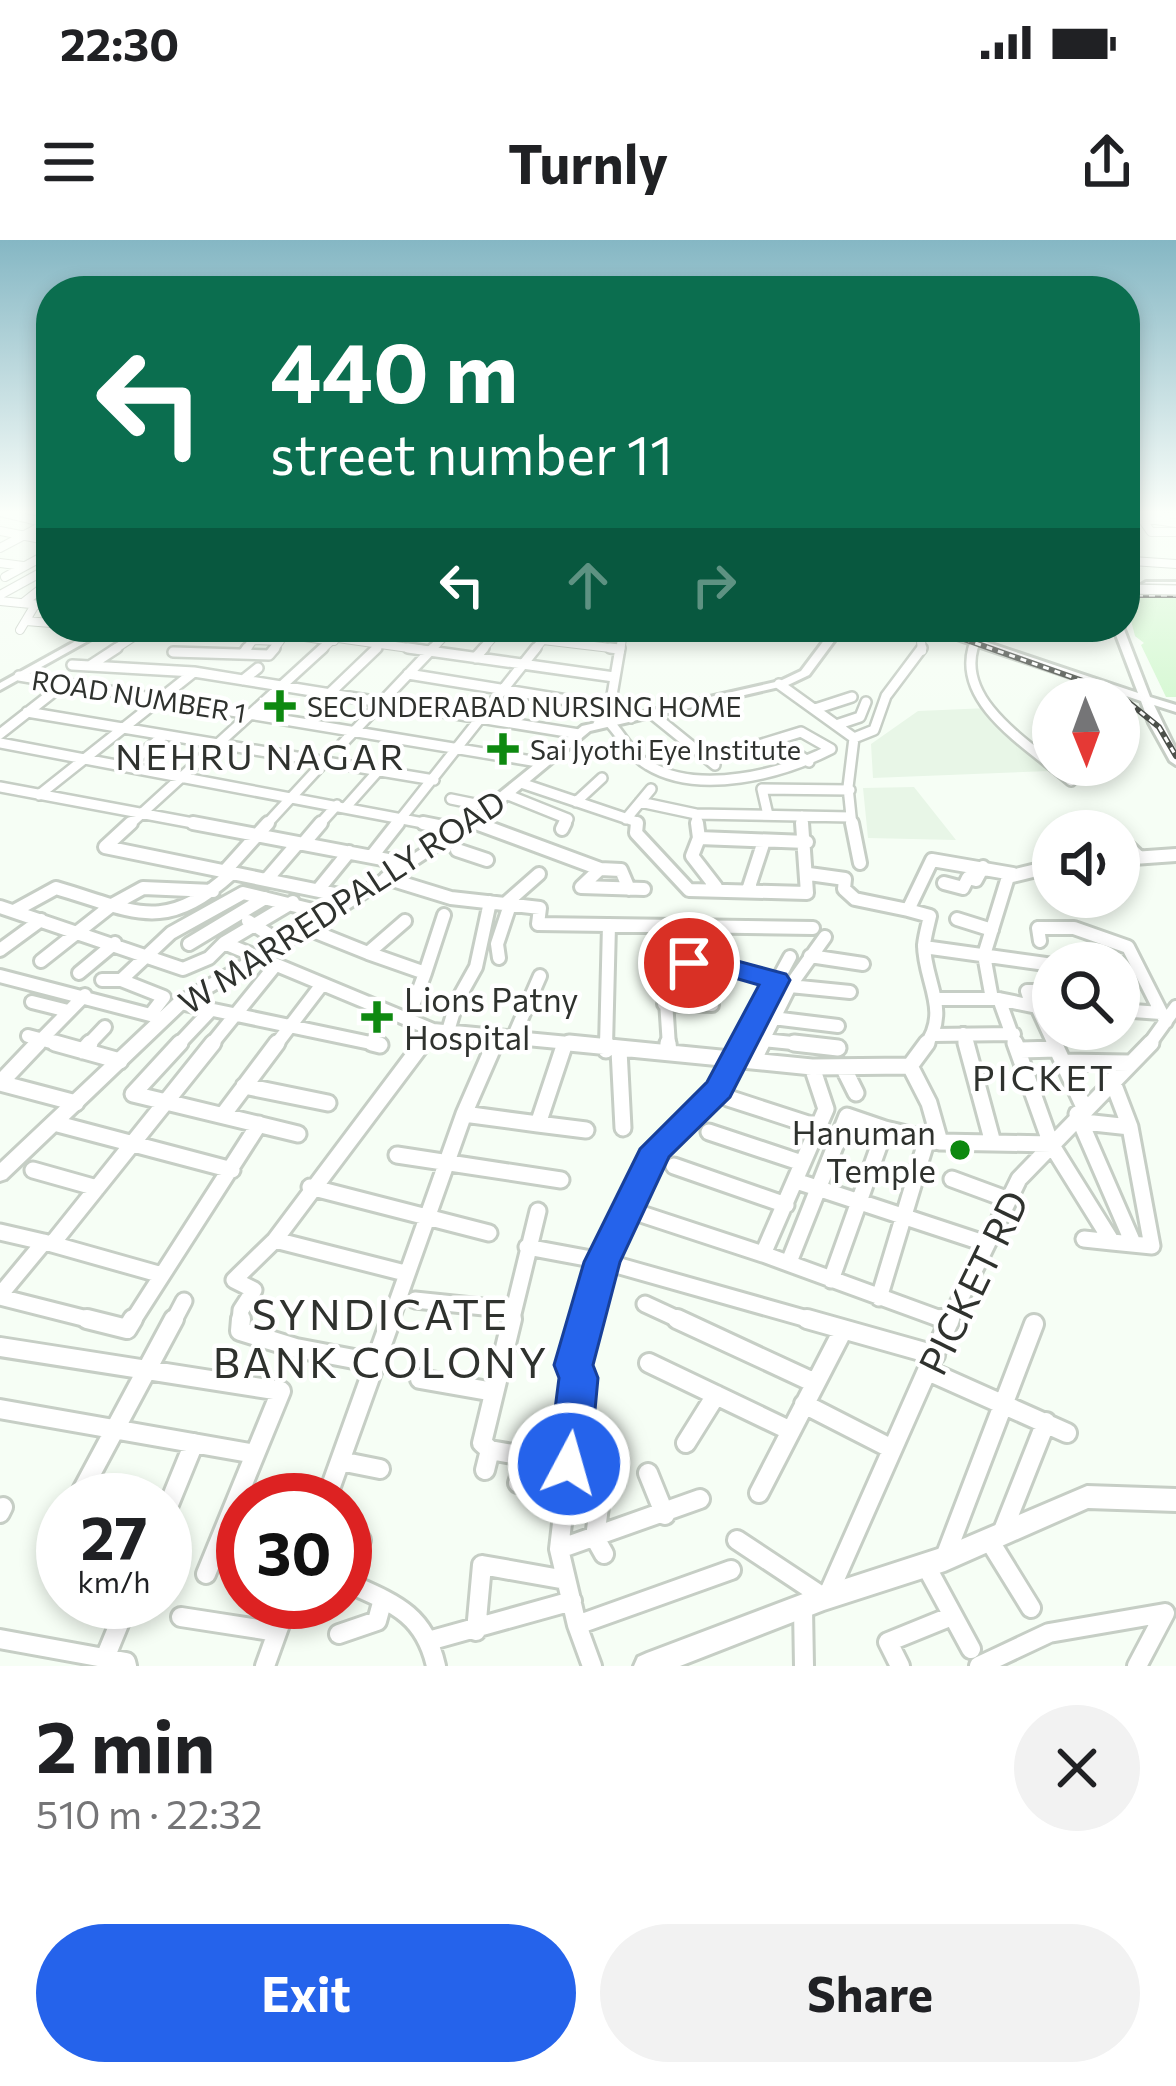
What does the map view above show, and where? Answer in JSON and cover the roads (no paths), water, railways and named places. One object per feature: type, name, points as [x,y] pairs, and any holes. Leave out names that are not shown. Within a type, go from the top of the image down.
[{"type":"main road","points":[[1140,588],[1174,588]]},
{"type":"main road","points":[[0,685],[78,642]]},
{"type":"main road","name":"W MARREDPALLY ROAD","points":[[0,1174],[120,1061],[156,1016],[308,929],[409,864],[448,847],[465,826],[579,734],[606,718],[652,714],[778,684],[805,673],[831,642]]},
{"type":"main road","points":[[975,642],[1152,701]]},
{"type":"main road","points":[[1127,642],[1152,701],[1176,740]]},
{"type":"main road","points":[[975,643],[1075,678]]},
{"type":"main road","points":[[1140,698],[1176,707]]},
{"type":"main road","points":[[1152,701],[1155,723]]},
{"type":"main road","points":[[1140,709],[1155,723],[1176,761]]},
{"type":"main road","points":[[647,1666],[935,1562],[1087,1497],[1176,1500]]},
{"type":"street","points":[[2,577],[36,580]]},
{"type":"street","points":[[0,598],[34,577]]},
{"type":"street","points":[[22,604],[36,593]]},
{"type":"street","points":[[0,598],[34,605],[23,626],[36,624]]},
{"type":"street","points":[[91,666],[122,642]]},
{"type":"street","points":[[163,670],[178,642]]},
{"type":"street","points":[[333,642],[145,816],[108,844],[108,850],[354,898]]},
{"type":"street","points":[[379,642],[614,677]]},
{"type":"street","points":[[342,744],[438,642]]},
{"type":"street","points":[[476,658],[489,642]]},
{"type":"street","points":[[372,856],[541,642]]},
{"type":"street","points":[[558,642],[620,650]]},
{"type":"street","points":[[606,718],[621,642]]},
{"type":"street","points":[[854,738],[874,730],[886,696],[927,642]]},
{"type":"street","points":[[975,643],[968,661],[969,681],[979,699],[1032,746]]},
{"type":"street","points":[[328,694],[377,648]]},
{"type":"street","points":[[173,652],[243,654]]},
{"type":"street","points":[[72,665],[194,672],[579,734]]},
{"type":"street","points":[[243,680],[258,668]]},
{"type":"street","name":"ROAD NUMBER 1","points":[[0,672],[544,763]]},
{"type":"street","points":[[39,795],[194,672]]},
{"type":"street","points":[[408,674],[504,690],[606,718],[642,761],[659,771],[691,778],[809,762],[831,749],[801,732],[710,760]]},
{"type":"street","points":[[0,739],[66,683]]},
{"type":"street","points":[[778,684],[854,738]]},
{"type":"street","points":[[815,709],[852,697]]},
{"type":"street","points":[[836,725],[860,717],[866,702]]},
{"type":"street","points":[[27,712],[434,780]]},
{"type":"street","points":[[652,714],[730,776]]},
{"type":"street","points":[[126,767],[164,736]]},
{"type":"street","points":[[854,738],[851,817],[860,862]]},
{"type":"street","points":[[0,739],[126,767],[465,826],[600,868],[621,870],[629,889]]},
{"type":"street","points":[[777,740],[809,762]]},
{"type":"street","points":[[7,909],[56,888],[156,917],[183,910],[214,891],[324,762]]},
{"type":"street","points":[[267,879],[378,771]]},
{"type":"street","points":[[576,802],[602,778]]},
{"type":"street","points":[[520,783],[637,822],[636,833],[689,890],[716,887],[807,893],[802,816]]},
{"type":"street","points":[[0,787],[409,864]]},
{"type":"street","points":[[626,819],[651,789]]},
{"type":"street","points":[[768,815],[762,789],[850,790]]},
{"type":"street","points":[[508,795],[568,819],[562,829]]},
{"type":"street","points":[[451,799],[490,807]]},
{"type":"street","points":[[640,802],[696,814],[851,817]]},
{"type":"street","points":[[696,814],[699,838],[692,856],[716,887]]},
{"type":"street","points":[[699,838],[807,842]]},
{"type":"street","points":[[748,890],[764,841]]},
{"type":"street","points":[[1157,841],[1172,855]]},
{"type":"street","points":[[448,847],[487,860]]},
{"type":"street","points":[[318,890],[349,852]]},
{"type":"street","points":[[1140,857],[1172,855]]},
{"type":"street","points":[[908,910],[933,859],[1013,874]]},
{"type":"street","points":[[944,883],[963,887],[968,878],[976,880],[983,867]]},
{"type":"street","points":[[600,868],[581,887],[644,889]]},
{"type":"street","points":[[1032,870],[1008,877],[984,955],[1051,1144],[1112,1242]]},
{"type":"street","points":[[499,958],[497,944],[508,904],[539,874]]},
{"type":"street","points":[[809,874],[845,879],[844,889],[855,899],[930,916],[925,947],[938,999],[933,1035],[910,1066]]},
{"type":"street","points":[[386,878],[451,898],[540,908],[538,924],[819,932],[810,956],[783,983],[743,1060]]},
{"type":"street","points":[[41,961],[112,905],[143,888],[214,891]]},
{"type":"street","points":[[121,980],[171,933],[243,893],[329,914]]},
{"type":"street","points":[[189,944],[266,897]]},
{"type":"street","points":[[7,909],[185,969],[293,902]]},
{"type":"street","points":[[375,1363],[245,1333],[241,1310],[254,1290],[234,1280],[275,1240],[310,1187],[441,1030],[476,967],[490,902]]},
{"type":"street","points":[[221,905],[282,943]]},
{"type":"street","points":[[414,1003],[444,915]]},
{"type":"street","points":[[2,946],[41,920]]},
{"type":"street","points":[[957,920],[992,930]]},
{"type":"street","points":[[368,953],[405,921]]},
{"type":"street","points":[[609,925],[612,1050],[622,1128]]},
{"type":"street","points":[[661,926],[669,1052]]},
{"type":"street","points":[[1040,941],[1039,928],[1061,926],[1124,945],[1168,1014]]},
{"type":"street","points":[[308,929],[425,973]]},
{"type":"street","points":[[171,933],[208,958]]},
{"type":"street","points":[[79,973],[115,944]]},
{"type":"street","points":[[224,944],[320,987],[441,1030],[564,1046],[812,1067],[910,1066]]},
{"type":"street","points":[[925,947],[1032,962]]},
{"type":"street","points":[[810,956],[863,964]]},
{"type":"street","points":[[592,1666],[559,1549],[579,1378],[574,1365],[602,1262],[656,1149],[719,1090],[763,1040],[790,957]]},
{"type":"street","points":[[663,962],[715,963],[783,983],[850,992]]},
{"type":"street","points":[[259,1124],[127,1329],[0,1296],[97,1188],[274,967]]},
{"type":"street","points":[[0,976],[85,994],[156,1016],[164,997],[121,980],[101,980]]},
{"type":"street","points":[[336,1473],[464,1114],[540,976]]},
{"type":"street","points":[[223,1115],[320,987]]},
{"type":"street","points":[[76,1103],[0,1083],[34,1038],[85,994]]},
{"type":"street","points":[[938,999],[1032,1005]]},
{"type":"street","points":[[32,1002],[68,1011]]},
{"type":"street","points":[[180,1003],[380,1045]]},
{"type":"street","points":[[664,1004],[712,1005]]},
{"type":"street","points":[[210,1011],[133,1094],[298,1134]]},
{"type":"street","name":"PICKET RD","points":[[818,1601],[1019,1179],[1130,1063],[1168,1014]]},
{"type":"street","points":[[773,1018],[838,1026]]},
{"type":"street","points":[[83,1051],[104,1027]]},
{"type":"street","points":[[963,1034],[993,1143]]},
{"type":"street","points":[[933,1035],[1014,1034]]},
{"type":"street","points":[[34,1038],[120,1061]]},
{"type":"street","points":[[763,1040],[838,1048]]},
{"type":"street","points":[[538,1124],[564,1046]]},
{"type":"street","points":[[1020,1050],[1130,1063]]},
{"type":"street","points":[[1058,1050],[1133,1243]]},
{"type":"street","points":[[879,1298],[934,1140],[910,1066]]},
{"type":"street","points":[[763,1254],[826,1109],[812,1067]]},
{"type":"street","points":[[843,1067],[856,1093]]},
{"type":"street","points":[[1084,1239],[1153,1246],[1130,1127],[1112,1080]]},
{"type":"street","points":[[244,1086],[328,1103]]},
{"type":"street","points":[[728,1098],[817,1127]]},
{"type":"street","points":[[464,1114],[586,1130]]},
{"type":"street","points":[[1082,1114],[1130,1127]]},
{"type":"street","points":[[789,1262],[847,1116],[934,1140],[1051,1144]]},
{"type":"street","points":[[54,1123],[232,1170]]},
{"type":"street","points":[[831,1280],[886,1129]]},
{"type":"street","points":[[709,1132],[802,1163]]},
{"type":"street","points":[[397,1155],[445,1166],[561,1180]]},
{"type":"street","points":[[674,1166],[786,1205]]},
{"type":"street","points":[[32,1170],[97,1188]]},
{"type":"street","points":[[952,1180],[1009,1200]]},
{"type":"street","points":[[796,1181],[987,1244]]},
{"type":"street","points":[[1109,1186],[1142,1190]]},
{"type":"street","points":[[310,1187],[489,1233]]},
{"type":"street","points":[[538,1210],[482,1443],[488,1460],[536,1457],[569,1464]]},
{"type":"street","points":[[630,1211],[789,1262],[949,1322]]},
{"type":"street","points":[[0,1232],[163,1274]]},
{"type":"street","points":[[275,1240],[403,1279]]},
{"type":"street","points":[[529,1241],[816,1321],[931,1363],[1067,1433]]},
{"type":"street","points":[[415,1300],[512,1310]]},
{"type":"street","points":[[91,1473],[184,1301]]},
{"type":"street","points":[[644,1304],[814,1383]]},
{"type":"street","points":[[1034,1324],[935,1562],[952,1616],[975,1657],[1049,1633],[1170,1607]]},
{"type":"street","points":[[759,1493],[842,1332]]},
{"type":"street","points":[[0,1347],[281,1391],[206,1574]]},
{"type":"street","points":[[649,1363],[791,1431]]},
{"type":"street","points":[[420,1379],[494,1392]]},
{"type":"street","points":[[686,1443],[716,1395]]},
{"type":"street","points":[[804,1404],[892,1449]]},
{"type":"street","points":[[0,1409],[255,1454]]},
{"type":"street","points":[[1031,1608],[995,1538],[1046,1422]]},
{"type":"street","points":[[182,1473],[194,1443]]},
{"type":"street","points":[[527,1487],[536,1457]]},
{"type":"street","points":[[340,1461],[380,1468]]},
{"type":"street","points":[[648,1473],[665,1515]]},
{"type":"street","points":[[600,1546],[601,1491]]},
{"type":"street","points":[[559,1549],[600,1546],[700,1499]]},
{"type":"street","points":[[737,1540],[818,1601],[804,1666]]},
{"type":"street","points":[[476,1631],[482,1565],[569,1590]]},
{"type":"street","points":[[578,1625],[731,1570]]},
{"type":"street","points":[[432,1640],[476,1631],[569,1590]]},
{"type":"street","points":[[372,1594],[414,1610],[432,1640],[436,1666]]},
{"type":"street","points":[[339,1634],[377,1622],[383,1599]]},
{"type":"street","points":[[1144,1663],[1170,1607]]},
{"type":"street","points":[[900,1666],[888,1642],[952,1616]]},
{"type":"street","points":[[192,1619],[277,1632]]},
{"type":"street","points":[[0,1639],[116,1662],[123,1629]]},
{"type":"street","points":[[265,1666],[278,1629]]},
{"type":"waterway","points":[[721,1096],[752,1044]]},
{"type":"railway","points":[[1140,595],[1176,595]]},
{"type":"railway","points":[[972,642],[1117,693],[1159,727],[1176,756]]},
{"type":"place","name":"SECUNDERABAD NURSING HOME","points":[[280,706]]},
{"type":"place","name":"Sai Jyothi Eye Institute","points":[[503,749]]},
{"type":"place","name":"Lions Patny Hospital","points":[[377,1017]]},
{"type":"place","name":"Hanuman Temple","points":[[960,1150]]},
{"type":"district","name":"NEHRU NAGAR","points":[[261,755]]},
{"type":"district","name":"PICKET","points":[[1044,1076]]},
{"type":"district","name":"SYNDICATE BANK COLONY","points":[[381,1337]]}]
